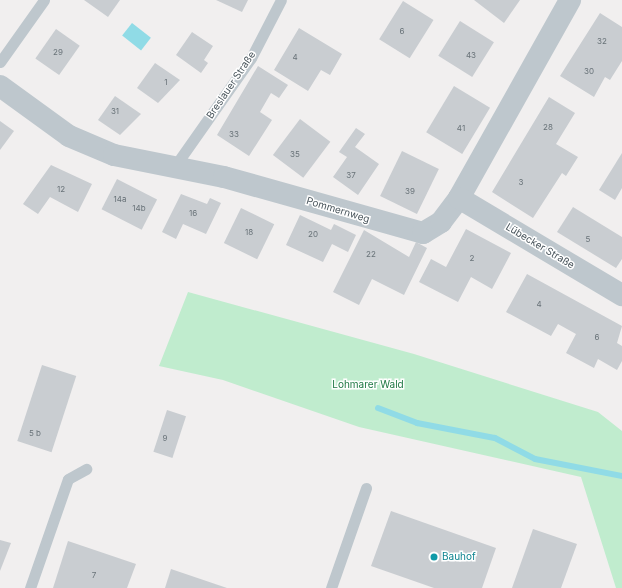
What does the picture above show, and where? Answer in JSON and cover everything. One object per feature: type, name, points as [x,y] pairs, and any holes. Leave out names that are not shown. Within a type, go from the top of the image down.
[{"type":"street","name":"Pommernweg","points":[[0,86],[69,136],[114,155],[176,166],[423,233],[441,222],[459,198],[570,0]]},
{"type":"street","name":"Lübecker Straße","points":[[459,198],[622,295]]},
{"type":"lane","points":[[0,62],[44,0]]},
{"type":"lane","name":"Breslauer Straße","points":[[176,166],[251,58],[281,0]]},
{"type":"lane","points":[[30,588],[68,479],[86,469]]},
{"type":"lane","points":[[331,588],[366,488]]},
{"type":"green space","name":"Lohmarer Wald","points":[[188,292],[414,354],[598,412],[622,431],[622,588],[616,588],[581,477],[359,427],[223,380],[159,366]]},
{"type":"water","points":[[132,23],[151,38],[141,50],[122,36]]},
{"type":"building","points":[[84,0],[120,0],[108,17]]},
{"type":"building","points":[[216,0],[248,0],[242,12]]},
{"type":"building","points":[[474,0],[520,0],[504,23]]},
{"type":"building","points":[[403,1],[434,20],[410,58],[379,39]]},
{"type":"building","points":[[600,13],[622,27],[622,61],[610,80],[605,77],[594,97],[560,76]]},
{"type":"building","points":[[460,21],[494,42],[472,77],[438,56]]},
{"type":"building","points":[[299,28],[342,54],[330,75],[321,70],[308,91],[274,70]]},
{"type":"building","points":[[56,29],[80,46],[59,75],[35,58]]},
{"type":"building","points":[[192,32],[213,46],[204,60],[208,63],[201,73],[176,55]]},
{"type":"building","points":[[155,63],[180,80],[158,103],[137,88]]},
{"type":"building","points":[[258,66],[288,85],[279,98],[271,93],[260,112],[272,120],[249,156],[217,135]]},
{"type":"building","points":[[454,86],[490,108],[462,154],[426,132]]},
{"type":"building","points":[[115,96],[141,114],[120,135],[98,120]]},
{"type":"building","points":[[549,97],[575,113],[556,144],[578,157],[566,176],[562,173],[533,218],[492,192]]},
{"type":"building","points":[[300,119],[330,142],[303,178],[273,155]]},
{"type":"building","points":[[0,121],[14,131],[0,150]]},
{"type":"building","points":[[356,128],[365,134],[355,147],[379,164],[358,195],[333,177],[347,157],[339,152]]},
{"type":"building","points":[[402,151],[439,169],[417,214],[380,196]]},
{"type":"building","points":[[622,153],[622,188],[615,200],[599,190]]},
{"type":"building","points":[[51,165],[92,184],[78,212],[50,197],[38,214],[23,204]]},
{"type":"building","points":[[117,179],[157,199],[142,230],[102,209]]},
{"type":"building","points":[[181,194],[207,204],[210,198],[221,203],[206,234],[183,224],[176,239],[162,232]]},
{"type":"building","points":[[573,207],[622,237],[622,259],[616,268],[557,232]]},
{"type":"building","points":[[241,208],[274,224],[257,259],[224,243]]},
{"type":"building","points":[[300,215],[331,230],[334,224],[356,235],[348,252],[332,244],[323,262],[286,245]]},
{"type":"building","points":[[466,229],[511,253],[492,289],[471,277],[458,302],[419,282],[431,259],[446,267]]},
{"type":"building","points":[[364,230],[409,257],[416,242],[427,248],[404,295],[372,279],[359,305],[333,292]]},
{"type":"building","points":[[527,274],[622,326],[617,343],[622,346],[622,361],[617,370],[598,359],[594,368],[566,353],[576,334],[558,324],[551,336],[506,312]]},
{"type":"building","points":[[42,365],[76,376],[52,452],[17,441]]},
{"type":"building","points":[[167,410],[186,416],[172,458],[153,452]]},
{"type":"building","name":"Bauhof","points":[[391,511],[496,548],[482,588],[434,588],[371,566]]},
{"type":"building","points":[[533,529],[577,544],[561,588],[512,588]]},
{"type":"building","points":[[0,540],[11,543],[0,571]]},
{"type":"building","points":[[68,541],[136,564],[127,588],[53,588]]},
{"type":"building","points":[[171,569],[227,588],[165,588]]},
{"type":"waterway","points":[[378,408],[417,423],[495,438],[535,459],[622,476]]},
{"type":"place","name":"Bauhof","points":[[434,557]]}]
